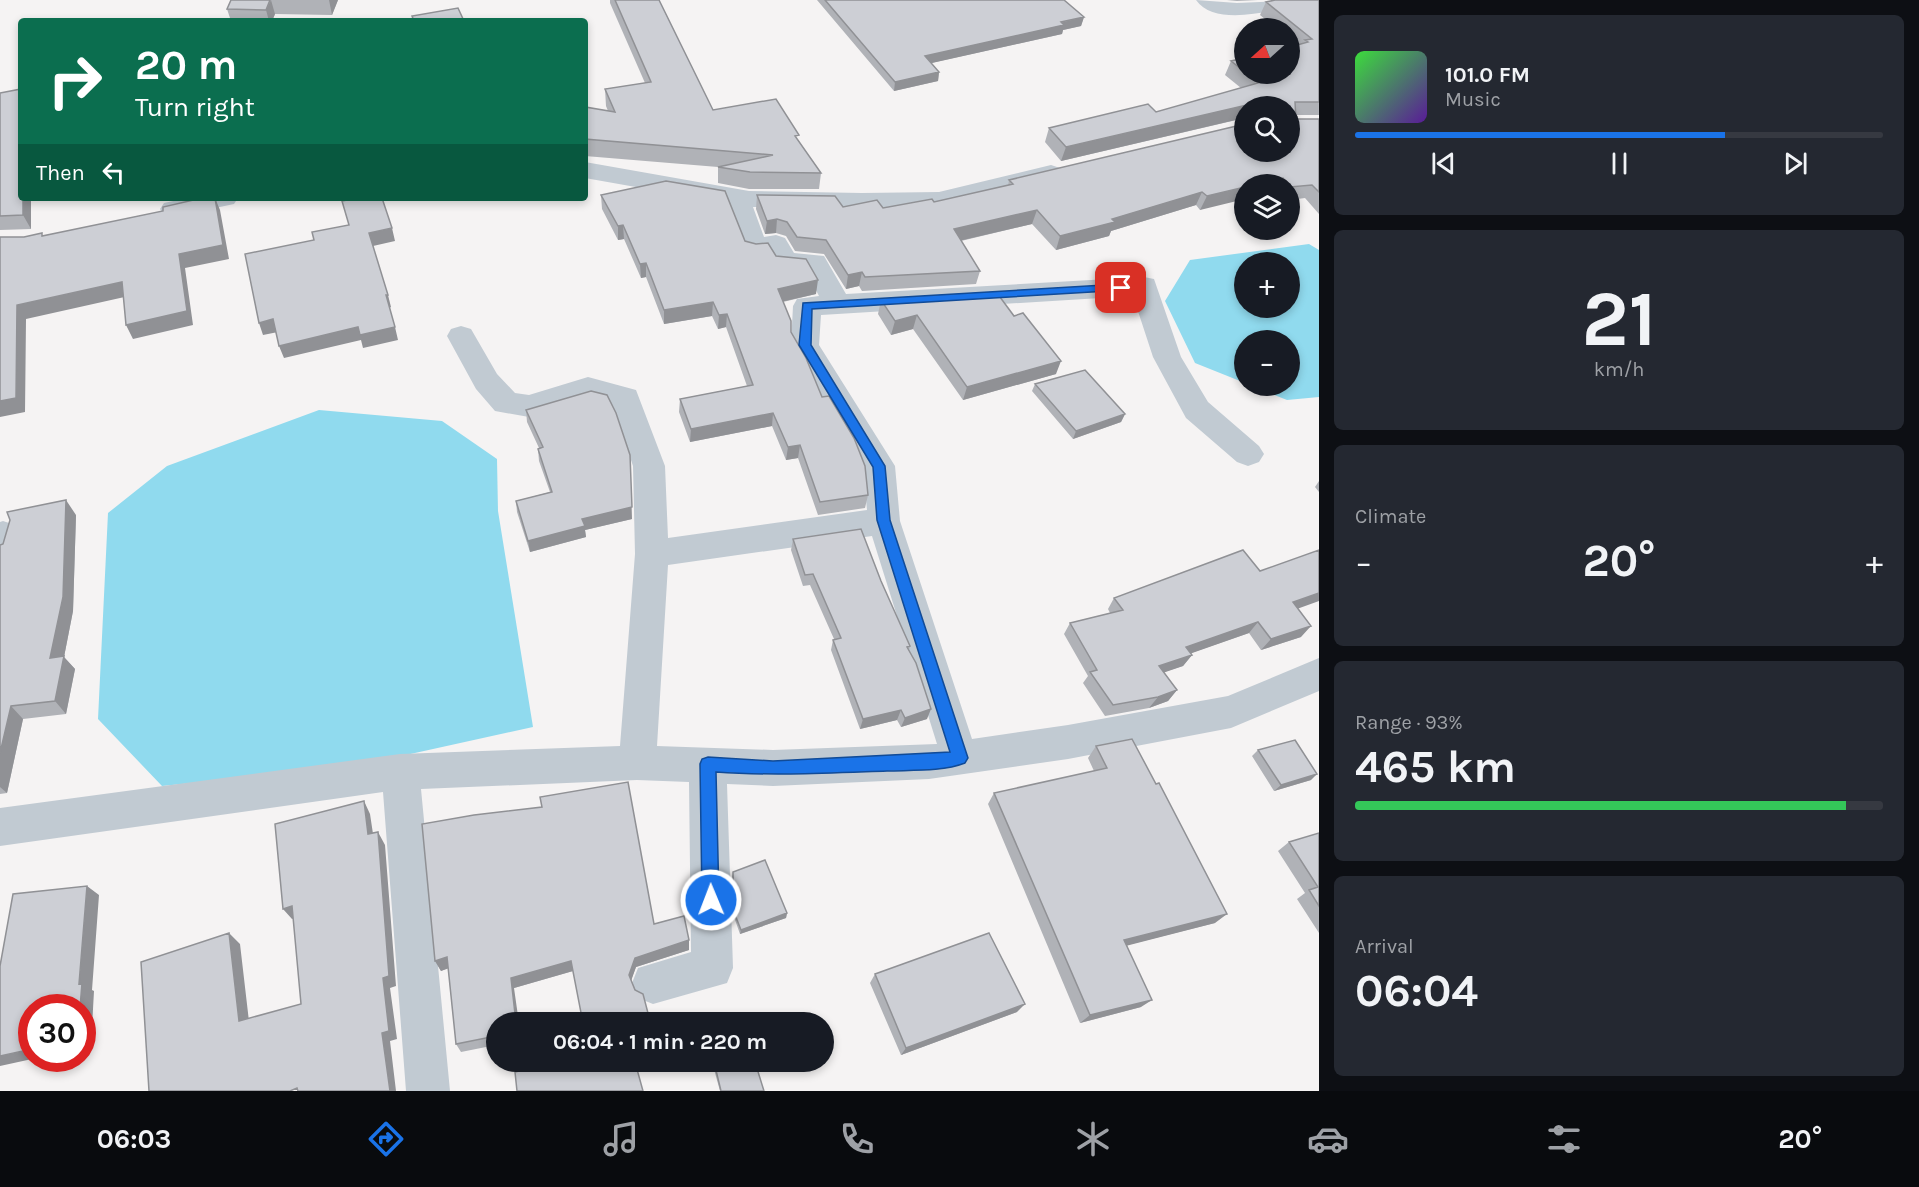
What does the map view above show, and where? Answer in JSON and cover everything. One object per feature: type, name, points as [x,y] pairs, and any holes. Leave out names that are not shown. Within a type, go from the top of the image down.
[{"type":"street","points":[[1207,0],[1215,7],[1233,9],[1295,0]]},
{"type":"street","points":[[588,171],[736,196],[850,201],[939,200],[1071,168]]},
{"type":"street","points":[[736,196],[754,247],[776,244],[785,262],[814,262],[838,304]]},
{"type":"street","points":[[146,215],[211,201]]},
{"type":"street","points":[[960,758],[884,520],[879,466],[805,345],[807,306],[1144,286],[1167,357],[1197,410],[1248,454]]},
{"type":"street","points":[[461,336],[486,381],[506,403],[529,406],[588,388],[625,398],[649,466],[652,554],[637,763]]},
{"type":"street","points":[[652,554],[884,520]]},
{"type":"street","points":[[0,827],[400,772],[637,763],[773,768],[929,762],[1068,742],[1230,712],[1319,674]]},
{"type":"street","points":[[653,983],[712,968],[708,764]]},
{"type":"street","points":[[400,772],[429,1091]]},
{"type":"water","points":[[1309,244],[1319,250],[1319,397],[1287,400],[1277,396],[1300,396],[1300,330],[1234,330],[1234,379],[1195,363],[1165,301],[1190,260],[1234,254],[1234,318],[1300,318],[1300,252],[1250,252]]},
{"type":"water","points":[[319,410],[442,421],[497,459],[498,511],[533,727],[347,768],[162,786],[98,719],[108,513],[167,466]]},
{"type":"building","points":[[231,0],[270,0],[266,10],[227,9]]},
{"type":"building","points":[[615,0],[659,0],[713,110],[776,99],[799,135],[795,136],[821,173],[750,172],[718,167],[773,155],[588,139],[588,108],[615,112],[605,89],[651,82]]},
{"type":"building","points":[[825,0],[1064,0],[1084,17],[1061,22],[1064,25],[925,56],[939,72],[895,82]]},
{"type":"building","points":[[1319,0],[1319,102],[1300,102],[1300,96],[1234,96],[1234,108],[1066,147],[1049,128],[1148,104],[1156,112],[1254,84],[1300,84],[1300,44],[1308,42],[1305,40],[1312,39],[1300,29],[1300,18],[1286,18],[1266,2]]},
{"type":"building","points":[[458,8],[463,18],[413,18],[412,16]]},
{"type":"building","points":[[18,90],[18,201],[23,201],[23,215],[0,216],[0,93]]},
{"type":"building","points":[[1300,119],[1319,119],[1319,192],[1312,185],[1300,186],[1300,174],[1234,174],[1234,190],[1207,196],[1202,192],[1112,219],[1115,222],[1060,236],[1037,210],[954,229],[980,271],[865,277],[862,272],[848,275],[826,240],[797,237],[787,222],[777,219],[767,221],[757,195],[835,196],[843,207],[877,200],[883,208],[932,199],[934,202],[1013,184],[1009,180],[1234,127],[1234,162],[1300,162]]},
{"type":"building","points":[[666,181],[725,191],[745,241],[756,244],[768,243],[776,256],[806,259],[818,280],[778,289],[791,321],[791,332],[806,358],[822,397],[829,396],[854,438],[865,466],[868,495],[820,502],[800,445],[788,447],[773,413],[691,429],[680,399],[753,385],[727,314],[719,315],[713,302],[664,310],[646,263],[640,264],[623,225],[618,226],[601,195]]},
{"type":"building","points":[[189,201],[216,201],[223,245],[179,254],[187,311],[126,325],[122,282],[17,305],[16,398],[0,401],[0,237],[24,237],[42,233],[42,236],[163,211],[163,207]]},
{"type":"building","points":[[342,201],[383,201],[392,228],[369,233],[395,327],[360,335],[358,327],[279,346],[273,319],[259,323],[245,254],[314,240],[312,232],[349,225]]},
{"type":"building","points":[[997,293],[1014,316],[1023,313],[1061,361],[967,387],[917,315],[895,321],[881,300]]},
{"type":"building","points":[[1085,370],[1125,414],[1076,431],[1035,384]]},
{"type":"building","points":[[591,391],[607,395],[616,413],[630,455],[632,507],[582,519],[585,526],[528,541],[516,501],[552,492],[538,449],[543,447],[526,410]]},
{"type":"building","points":[[66,500],[63,597],[50,658],[64,656],[55,701],[11,706],[0,753],[0,545],[3,544],[10,520],[7,512]]},
{"type":"building","points":[[861,529],[910,646],[907,647],[916,663],[931,709],[905,718],[901,710],[863,719],[833,640],[841,638],[813,574],[805,575],[793,539]]},
{"type":"building","points":[[1243,550],[1260,571],[1319,550],[1319,593],[1293,602],[1311,626],[1271,639],[1258,622],[1186,647],[1192,655],[1159,666],[1177,690],[1158,697],[1113,705],[1090,672],[1097,670],[1070,623],[1123,610],[1114,598]]},
{"type":"building","points":[[1132,739],[1156,784],[1159,783],[1227,914],[1124,940],[1152,1000],[1090,1015],[994,793],[1107,768],[1096,746]]},
{"type":"building","points":[[1295,740],[1317,774],[1281,785],[1258,750]]},
{"type":"building","points":[[628,782],[654,924],[684,916],[689,940],[635,958],[629,975],[635,990],[643,994],[648,1012],[581,1012],[571,961],[511,978],[515,1012],[486,1012],[486,1038],[456,1044],[447,957],[435,961],[422,824],[542,807],[540,797]]},
{"type":"building","points":[[364,801],[368,834],[378,832],[389,976],[383,978],[389,1031],[382,1033],[390,1091],[298,1091],[297,1088],[290,1091],[149,1091],[141,962],[229,933],[239,1021],[301,1004],[292,906],[283,909],[275,824]]},
{"type":"building","points":[[1319,833],[1319,906],[1309,890],[1318,887],[1289,842]]},
{"type":"building","points":[[765,860],[787,913],[741,930],[734,912],[733,872]]},
{"type":"building","points":[[87,886],[79,984],[82,983],[81,994],[18,994],[18,1052],[0,1056],[0,966],[13,894]]},
{"type":"building","points":[[989,933],[1025,1004],[906,1048],[875,974]]},
{"type":"building","points":[[515,1072],[638,1072],[643,1091],[517,1091]]},
{"type":"building","points":[[716,1072],[758,1072],[764,1091],[721,1091]]},
{"type":"route","points":[[711,900],[708,764],[773,768],[929,762],[960,758],[884,520],[879,466],[847,418],[805,345],[807,306],[1121,288]]}]
